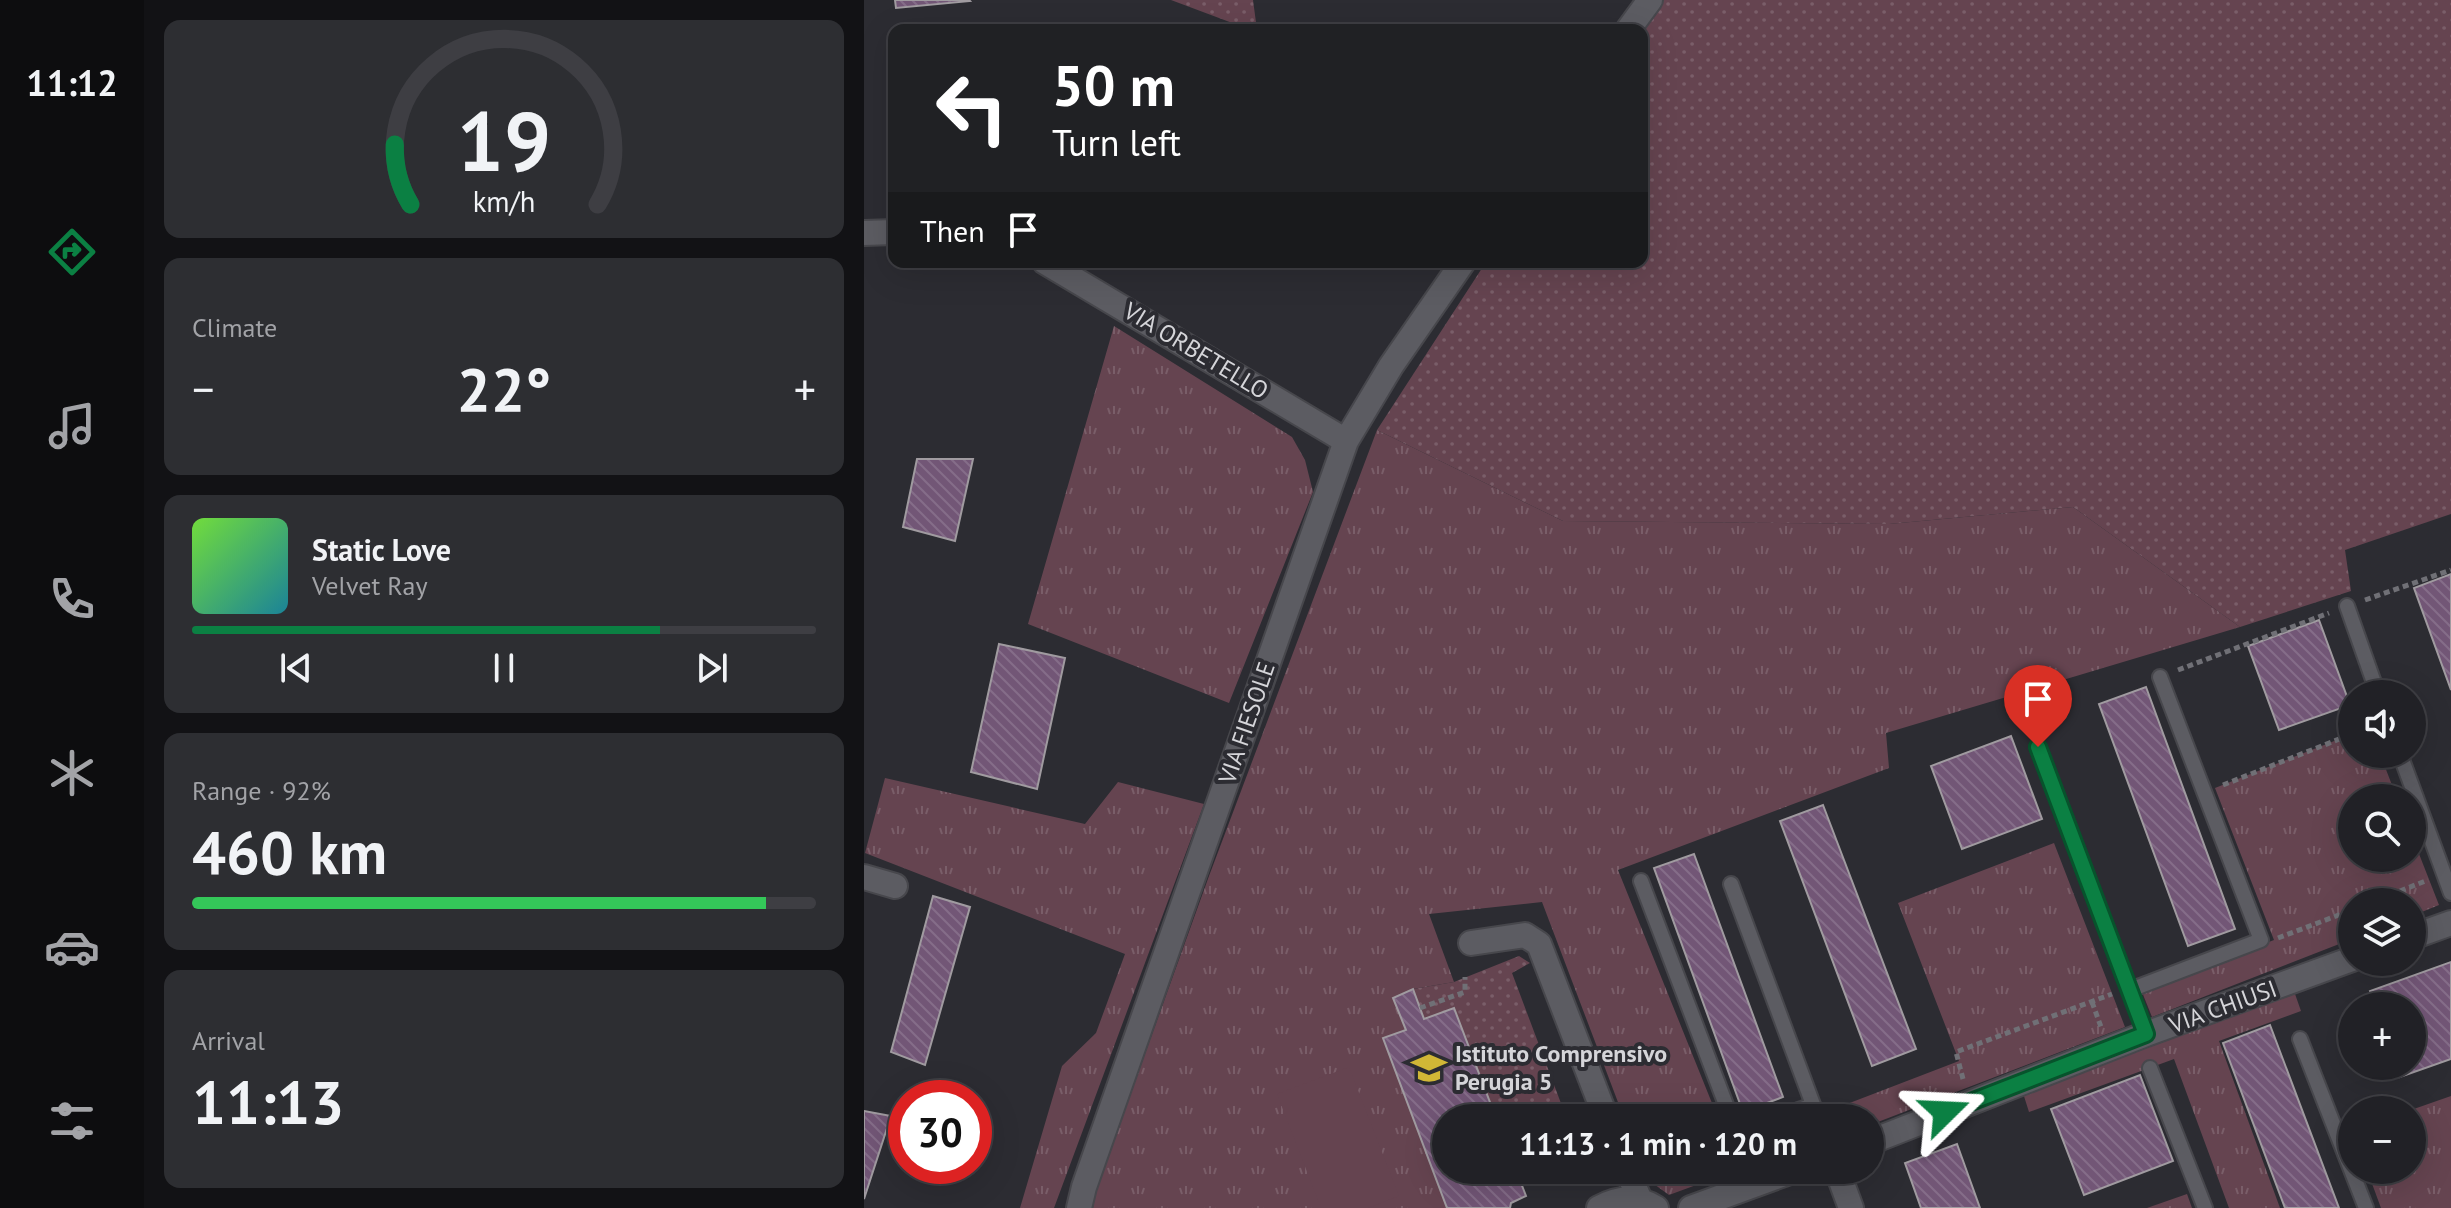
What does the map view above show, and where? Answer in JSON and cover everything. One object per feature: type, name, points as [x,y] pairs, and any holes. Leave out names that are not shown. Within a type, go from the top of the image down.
[{"type":"street","points":[[1632,24],[1650,0]]},
{"type":"street","points":[[864,233],[888,232]]},
{"type":"street","name":"VIA ORBETELLO","points":[[1055,268],[1346,441]]},
{"type":"street","name":"VIA FIESOLE","points":[[1079,1208],[1346,441],[1391,366],[1459,268]]},
{"type":"street","points":[[864,877],[895,886]]},
{"type":"street","points":[[2426,932],[2451,923]]},
{"type":"street","points":[[1471,943],[1525,935],[1539,944],[1601,1104]]},
{"type":"street","name":"VIA CHIUSI","points":[[1884,1137],[2146,1034],[2338,964]]},
{"type":"street","points":[[1636,1184],[1648,1204]]},
{"type":"street","points":[[1691,1208],[1757,1184]]},
{"type":"street","points":[[1842,1184],[1851,1208]]},
{"type":"street","points":[[1599,1208],[1625,1199],[1648,1204]]},
{"type":"lane","points":[[2347,606],[2373,680]]},
{"type":"lane","points":[[2130,990],[2261,940],[2160,677]]},
{"type":"lane","points":[[2038,747],[2146,1034]]},
{"type":"lane","points":[[2406,768],[2447,871],[2451,893]]},
{"type":"lane","points":[[1641,881],[1726,1104]]},
{"type":"lane","points":[[1731,884],[1812,1104]]},
{"type":"lane","points":[[2300,1039],[2366,1208]]},
{"type":"lane","points":[[2150,1068],[2205,1208]]},
{"type":"path","points":[[2160,677],[2451,570]]},
{"type":"path","points":[[2215,788],[2338,740]]},
{"type":"path","points":[[2406,888],[2447,871]]},
{"type":"path","points":[[2269,926],[2275,940],[2338,915]]},
{"type":"path","points":[[1420,1008],[1465,992],[1465,977]]},
{"type":"path","points":[[1956,1052],[2130,990]]},
{"type":"green space","points":[[1171,0],[1253,0],[1256,24],[1235,24]]},
{"type":"green space","points":[[1657,0],[2451,0],[2451,514],[2345,550],[2351,591],[2240,627],[2073,507],[1889,524],[1563,521],[1377,430],[1482,268],[1648,268],[1648,24],[1645,24]]},
{"type":"green space","points":[[1114,326],[1292,437],[1305,460],[1313,492],[1229,703],[1028,624]]},
{"type":"green space","points":[[1377,430],[1563,521],[1889,524],[2073,507],[2240,627],[1886,733],[1889,768],[1618,870],[1712,1104],[1619,1104],[1542,902],[1429,914],[1454,982],[1413,989],[1393,998],[1406,1030],[1383,1038],[1432,1168],[1432,1184],[1438,1184],[1447,1208],[1093,1208],[1096,1190],[1209,876]]},
{"type":"green space","points":[[2338,740],[2338,768],[2385,768],[2392,784],[2338,784],[2338,872],[2426,872],[2439,905],[2426,910],[2426,888],[2338,888],[2338,944],[2152,1017],[2142,992],[2274,940],[2215,788]]},
{"type":"green space","points":[[885,778],[1085,824],[1118,782],[1204,804],[1054,1208],[1020,1208],[1062,1066],[1096,1033],[1125,954],[865,853]]},
{"type":"green space","points":[[2054,843],[2125,1027],[1884,1120],[1884,1104],[1847,1104],[1959,1061],[1898,903]]},
{"type":"green space","points":[[1519,956],[1530,963],[1512,973],[1561,1104],[1491,1104],[1454,1009],[1424,1019],[1413,989],[1454,982]]},
{"type":"green space","points":[[2295,994],[2301,1011],[2219,1041],[2280,1208],[2229,1208],[2174,1059],[2029,1112],[2023,1093]]},
{"type":"green space","points":[[1349,1067],[1399,1196],[1368,1208],[1321,1208],[1277,1094]]},
{"type":"green space","points":[[2451,1096],[2451,1208],[2381,1208],[2372,1184],[2426,1184],[2426,1105]]},
{"type":"green space","points":[[1654,1184],[1699,1184],[1669,1195]]},
{"type":"green space","points":[[2187,1194],[2192,1208],[2147,1208]]},
{"type":"building","points":[[895,0],[969,0],[970,1],[896,8]]},
{"type":"building","points":[[917,459],[973,459],[955,541],[903,527]]},
{"type":"building","points":[[2451,574],[2451,690],[2414,588]]},
{"type":"building","points":[[2319,620],[2341,680],[2338,680],[2338,709],[2279,730],[2248,646]]},
{"type":"building","points":[[999,644],[1065,658],[1037,789],[971,772]]},
{"type":"building","points":[[2146,687],[2235,929],[2188,946],[2099,704]]},
{"type":"building","points":[[2011,736],[2042,819],[1962,849],[1931,766]]},
{"type":"building","points":[[1823,805],[1916,1049],[1872,1066],[1780,821]]},
{"type":"building","points":[[1694,854],[1783,1097],[1764,1104],[1740,1104],[1654,868]]},
{"type":"building","points":[[933,896],[970,907],[925,1065],[891,1052]]},
{"type":"building","points":[[2451,962],[2451,1059],[2426,1068],[2426,992],[2370,991],[2412,976],[2426,976],[2426,971]]},
{"type":"building","points":[[1413,989],[1424,1019],[1454,1008],[1491,1104],[1432,1104],[1432,1168],[1383,1038],[1406,1030],[1393,998]]},
{"type":"building","points":[[2270,1025],[2339,1208],[2285,1208],[2223,1043]]},
{"type":"building","points":[[2140,1075],[2173,1161],[2084,1195],[2051,1109]]},
{"type":"building","points":[[864,1111],[888,1115],[888,1125],[864,1199]]},
{"type":"building","points":[[1957,1144],[1980,1208],[1921,1208],[1905,1163]]},
{"type":"building","points":[[1438,1184],[1521,1184],[1526,1196],[1511,1203],[1510,1208],[1447,1208]]},
{"type":"place","name":"Istituto Comprensivo Perugia 5","points":[[1429,1068]]},
{"type":"route","points":[[1945,1112],[2146,1034],[2038,747]]}]
